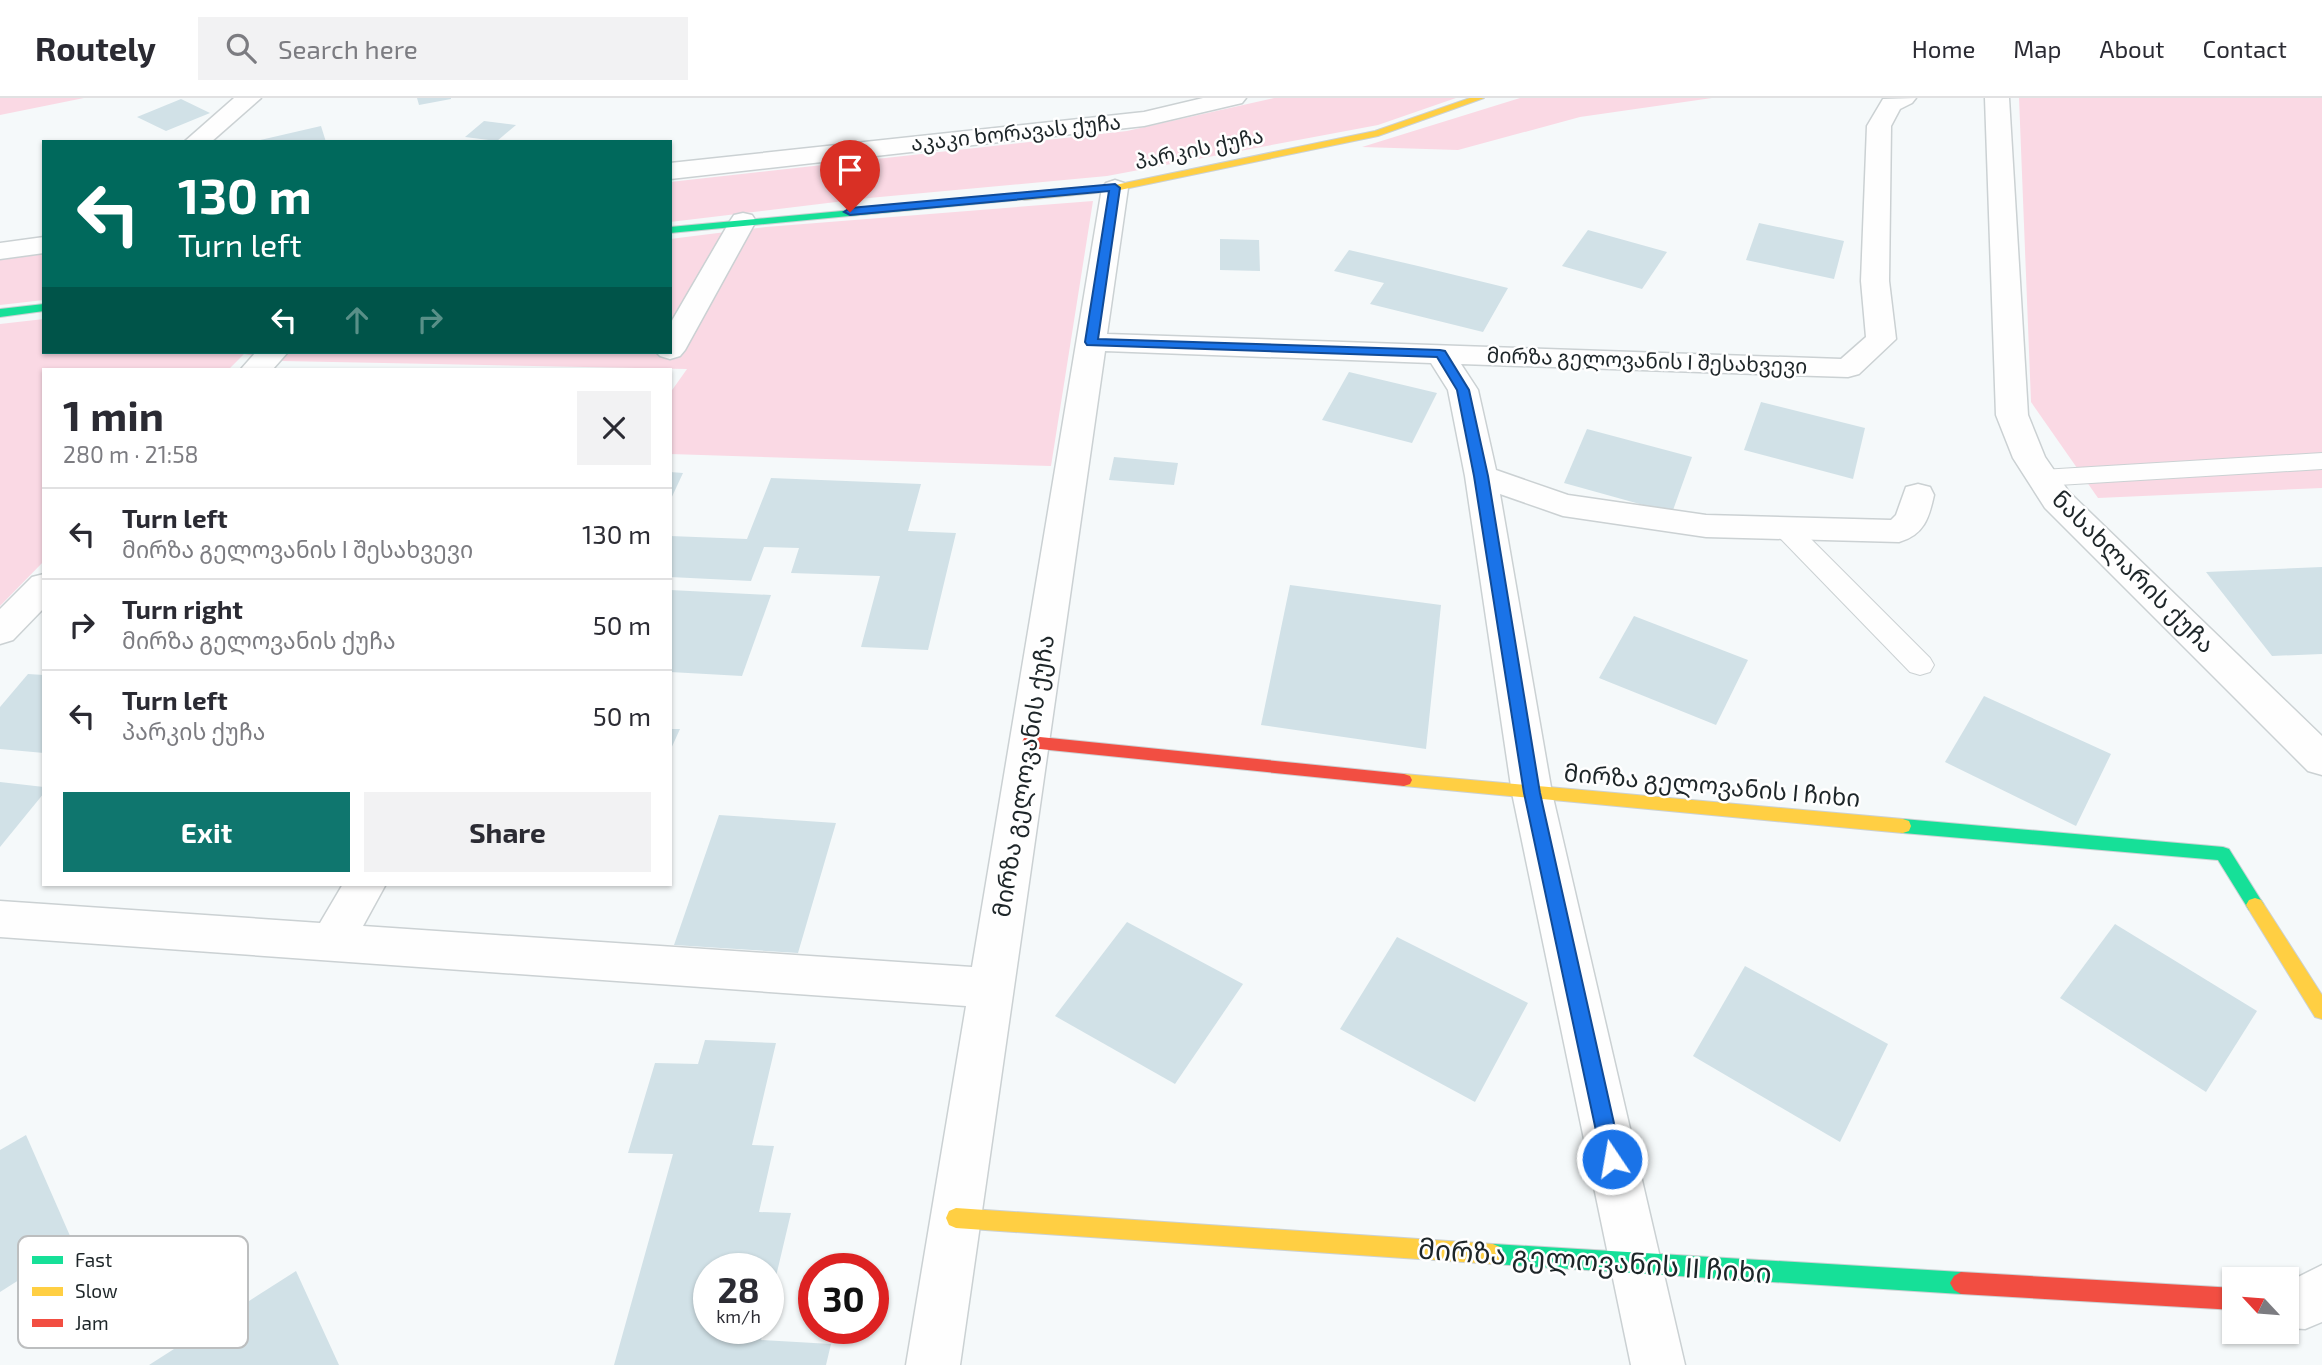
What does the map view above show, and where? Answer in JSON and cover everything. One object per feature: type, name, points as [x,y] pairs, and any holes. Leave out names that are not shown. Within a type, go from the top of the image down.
[{"type":"street","points":[[198,140],[249,98]]},
{"type":"street","name":"აკაკი ხორავას ქუჩა","points":[[672,171],[1144,119],[1234,98]]},
{"type":"street","name":"პარკის ქუჩა","points":[[672,230],[1115,188],[1378,133],[1479,98]]},
{"type":"street","name":"მირზა გელოვანის I შესახვევი","points":[[1091,342],[1848,368],[1881,339],[1875,281],[1879,126],[1891,103],[1904,98]]},
{"type":"street","name":"ნასახლარის ქუჩა","points":[[1997,98],[2012,415],[2029,458],[2057,500],[2322,760]]},
{"type":"street","name":"მირზა გელოვანის ქუჩა","points":[[933,1365],[1115,188]]},
{"type":"street","points":[[672,347],[743,221]]},
{"type":"street","points":[[0,251],[42,245]]},
{"type":"street","points":[[0,313],[42,307]]},
{"type":"street","points":[[257,368],[271,354]]},
{"type":"street","points":[[1440,354],[1463,390],[1481,476],[1532,793],[1658,1365]]},
{"type":"street","points":[[1481,476],[1563,505],[1706,526],[1899,531],[1912,519],[1918,495]]},
{"type":"street","points":[[0,631],[42,588]]},
{"type":"street","name":"მირზა გელოვანის I ჩიხი","points":[[1030,742],[1532,793],[2223,855],[2322,1011]]},
{"type":"street","points":[[332,941],[364,886]]},
{"type":"street","points":[[0,919],[992,988]]},
{"type":"street","name":"მირზა გელოვანის II ჩიხი","points":[[956,1218],[1635,1264],[2222,1298]]},
{"type":"street","points":[[2300,1303],[2305,1303],[2322,1291]]},
{"type":"lane","points":[[2042,478],[2322,461]]},
{"type":"lane","points":[[1785,528],[1920,665]]},
{"type":"shaded area","points":[[0,98],[84,98],[0,115]]},
{"type":"shaded area","points":[[1274,98],[1456,98],[1378,125],[1107,176],[869,198],[672,222],[672,182],[1127,131]]},
{"type":"shaded area","points":[[1520,98],[1712,98],[1580,117],[1458,150],[1362,147]]},
{"type":"shaded area","points":[[2019,98],[2322,98],[2322,488],[2098,498],[2031,402]]},
{"type":"shaded area","points":[[1093,201],[1051,466],[672,454],[672,390],[687,369],[282,361],[244,354],[672,354],[672,239],[766,227]]},
{"type":"shaded area","points":[[42,254],[42,300],[0,305],[0,260]]},
{"type":"shaded area","points":[[42,319],[42,354],[244,354],[230,368],[42,368],[42,563],[0,606],[0,324]]},
{"type":"building","points":[[417,98],[451,98],[451,99],[419,105]]},
{"type":"building","points":[[181,99],[210,113],[166,131],[137,117]]},
{"type":"building","points":[[484,121],[516,125],[498,140],[465,137]]},
{"type":"building","points":[[321,126],[325,140],[260,140]]},
{"type":"building","points":[[1759,223],[1844,241],[1834,279],[1746,260]]},
{"type":"building","points":[[1588,230],[1667,252],[1642,289],[1562,266]]},
{"type":"building","points":[[1220,239],[1259,240],[1260,271],[1220,270]]},
{"type":"building","points":[[1349,250],[1508,288],[1483,332],[1370,304],[1384,283],[1334,271]]},
{"type":"building","points":[[1349,372],[1437,393],[1412,443],[1322,420]]},
{"type":"building","points":[[1761,402],[1865,428],[1853,479],[1744,450]]},
{"type":"building","points":[[1587,429],[1692,457],[1672,513],[1564,483]]},
{"type":"building","points":[[1114,457],[1178,463],[1174,485],[1109,480]]},
{"type":"building","points":[[672,472],[683,473],[672,497]]},
{"type":"building","points":[[771,478],[921,484],[908,531],[956,533],[928,650],[861,647],[880,576],[791,573],[799,548],[764,547],[751,581],[672,577],[672,536],[747,539]]},
{"type":"building","points":[[2322,567],[2322,654],[2272,656],[2206,572]]},
{"type":"building","points":[[1290,585],[1441,605],[1426,749],[1261,725]]},
{"type":"building","points":[[672,590],[771,595],[742,676],[672,672]]},
{"type":"building","points":[[1634,616],[1748,660],[1716,725],[1599,678]]},
{"type":"building","points":[[28,674],[42,675],[42,753],[0,749],[0,707]]},
{"type":"building","points":[[1984,696],[2111,754],[2076,826],[1945,762]]},
{"type":"building","points":[[672,729],[680,729],[672,747]]},
{"type":"building","points":[[0,782],[42,787],[42,795],[0,847]]},
{"type":"building","points":[[719,815],[836,823],[798,953],[674,945]]},
{"type":"building","points":[[1127,922],[1243,984],[1175,1084],[1055,1016]]},
{"type":"building","points":[[2115,924],[2257,1011],[2206,1092],[2060,998]]},
{"type":"building","points":[[1397,937],[1528,1003],[1475,1102],[1340,1029]]},
{"type":"building","points":[[1745,966],[1888,1044],[1840,1142],[1693,1056]]},
{"type":"building","points":[[705,1040],[776,1043],[752,1145],[774,1146],[759,1212],[791,1213],[782,1253],[693,1253],[693,1344],[784,1344],[784,1341],[831,1344],[826,1365],[614,1365],[673,1154],[628,1153],[655,1063],[698,1064]]},
{"type":"building","points":[[26,1135],[70,1236],[18,1236],[18,1281],[0,1292],[0,1150]]},
{"type":"building","points":[[296,1271],[339,1365],[149,1365],[176,1348],[248,1348],[248,1302]]},
{"type":"traffic: fast","points":[[672,230],[1024,197]]},
{"type":"traffic: fast","points":[[0,313],[42,307]]},
{"type":"traffic: fast","points":[[1903,826],[2223,854],[2255,905]]},
{"type":"traffic: fast","points":[[1493,1254],[1961,1283]]},
{"type":"traffic: slow","points":[[1024,197],[1115,188],[1378,133],[1479,98]]},
{"type":"traffic: slow","points":[[1404,780],[1903,826]]},
{"type":"traffic: slow","points":[[2255,905],[2322,1011]]},
{"type":"traffic: slow","points":[[956,1218],[1493,1254]]},
{"type":"traffic: jam","points":[[1030,742],[1404,780]]},
{"type":"traffic: jam","points":[[1961,1283],[2222,1298]]},
{"type":"route","points":[[850,212],[1115,188],[1091,342],[1440,354],[1463,390],[1481,476],[1532,793],[1612,1159]]}]
